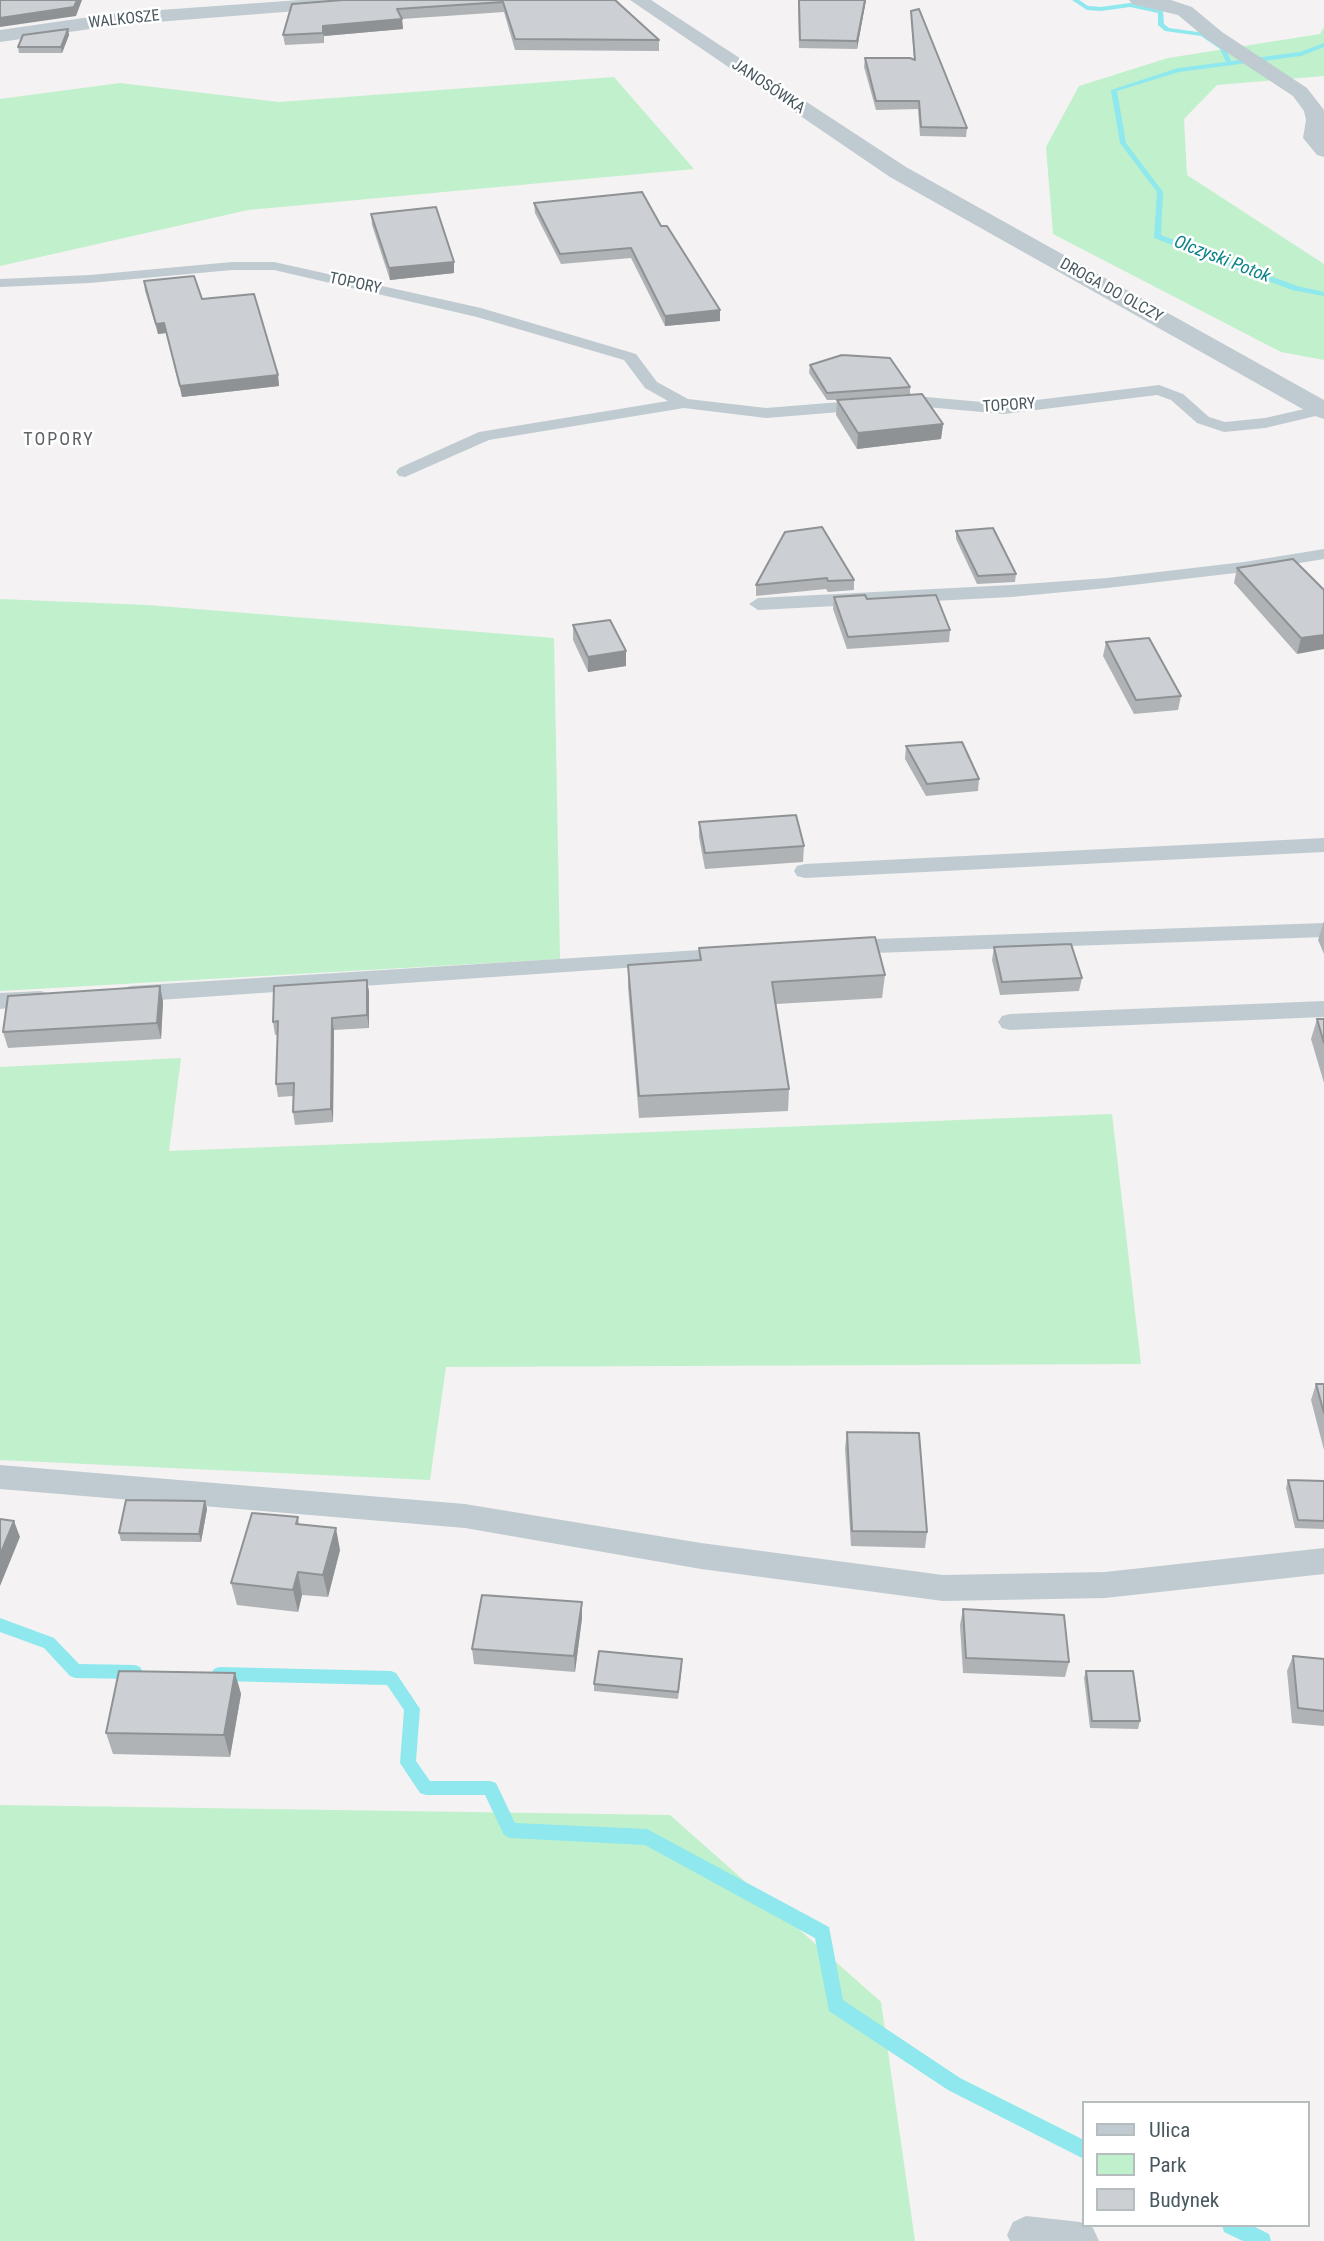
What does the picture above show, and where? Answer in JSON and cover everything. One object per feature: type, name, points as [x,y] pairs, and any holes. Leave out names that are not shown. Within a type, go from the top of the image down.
[{"type":"street","name":"WALKOSZE","points":[[0,36],[118,19],[374,0]]},
{"type":"street","name":"JANOSÓWKA","points":[[639,0],[898,172]]},
{"type":"street","points":[[1138,0],[1169,5],[1185,11],[1215,36],[1307,99],[1314,110],[1316,120],[1312,138],[1324,150]]},
{"type":"street","name":"DROGA DO OLCZY","points":[[898,172],[1323,411]]},
{"type":"lane","name":"TOPORY","points":[[0,283],[90,279],[232,266],[274,266],[442,303],[630,358],[651,385],[684,403]]},
{"type":"lane","name":"TOPORY","points":[[405,472],[485,436],[684,403],[766,413],[903,401],[1004,409],[1159,390],[1177,397],[1203,420],[1224,427],[1265,424],[1323,411]]},
{"type":"lane","points":[[758,604],[1011,591],[1107,583],[1244,567],[1324,554]]},
{"type":"lane","points":[[805,872],[1324,845]]},
{"type":"lane","points":[[819,949],[1324,930]]},
{"type":"lane","points":[[112,995],[750,954]]},
{"type":"lane","points":[[0,1001],[70,997]]},
{"type":"lane","points":[[1010,1021],[1324,1009]]},
{"type":"lane","points":[[0,1478],[465,1516],[701,1556],[943,1588],[1105,1585],[1324,1561]]},
{"type":"lane","points":[[1026,2235],[1080,2241]]},
{"type":"green space","points":[[1324,27],[1324,76],[1217,85],[1184,119],[1187,175],[1324,264],[1324,360],[1281,352],[1053,234],[1046,147],[1079,86],[1168,58],[1320,34]]},
{"type":"green space","points":[[614,77],[694,169],[248,210],[0,266],[0,99],[120,83],[279,102]]},
{"type":"green space","points":[[0,599],[147,605],[554,638],[560,959],[0,991]]},
{"type":"green space","points":[[181,1058],[169,1151],[1112,1114],[1141,1364],[446,1367],[430,1480],[0,1460],[0,1067]]},
{"type":"green space","points":[[0,1805],[670,1815],[881,2002],[915,2241],[0,2241]]},
{"type":"building","points":[[0,0],[77,0],[74,7],[0,18]]},
{"type":"building","points":[[343,0],[615,0],[659,40],[515,39],[503,2],[397,9],[402,19],[323,26],[323,33],[283,35],[292,4]]},
{"type":"building","points":[[799,0],[865,0],[857,41],[800,40]]},
{"type":"building","points":[[919,9],[967,128],[921,127],[919,101],[876,101],[865,58],[915,60],[911,11]]},
{"type":"building","points":[[68,29],[61,47],[18,47],[23,35]]},
{"type":"building","points":[[642,192],[661,226],[667,226],[720,310],[665,316],[631,248],[560,254],[534,203]]},
{"type":"building","points":[[436,207],[454,262],[389,268],[371,214]]},
{"type":"building","points":[[194,276],[202,299],[254,294],[278,375],[180,386],[164,323],[156,324],[144,281]]},
{"type":"building","points":[[842,355],[890,358],[910,387],[827,393],[810,365]]},
{"type":"building","points":[[922,394],[943,424],[858,433],[837,400]]},
{"type":"building","points":[[822,527],[854,580],[828,581],[827,578],[756,585],[785,532]]},
{"type":"building","points":[[993,528],[1016,574],[978,576],[956,531]]},
{"type":"building","points":[[1293,559],[1324,590],[1324,635],[1301,638],[1237,568]]},
{"type":"building","points":[[865,595],[867,599],[936,595],[950,630],[848,637],[834,597]]},
{"type":"building","points":[[610,620],[626,651],[588,657],[573,625]]},
{"type":"building","points":[[1149,638],[1181,696],[1136,700],[1106,642]]},
{"type":"building","points":[[962,742],[979,779],[927,784],[906,746]]},
{"type":"building","points":[[796,815],[804,846],[705,853],[699,822]]},
{"type":"building","points":[[875,937],[885,975],[772,982],[789,1089],[639,1096],[628,965],[701,960],[699,948]]},
{"type":"building","points":[[1071,944],[1082,978],[1002,982],[994,947]]},
{"type":"building","points":[[367,980],[367,1015],[332,1018],[331,1109],[293,1112],[294,1083],[276,1084],[278,1021],[273,1022],[274,986]]},
{"type":"building","points":[[160,986],[157,1023],[3,1032],[8,996]]},
{"type":"building","points":[[1317,1019],[1324,1019],[1324,1043]]},
{"type":"building","points":[[1316,1384],[1324,1384],[1324,1413]]},
{"type":"building","points":[[847,1432],[919,1433],[927,1532],[852,1531]]},
{"type":"building","points":[[1288,1480],[1324,1481],[1324,1521],[1298,1520]]},
{"type":"building","points":[[126,1500],[205,1501],[199,1534],[119,1533]]},
{"type":"building","points":[[252,1513],[298,1517],[296,1524],[336,1528],[323,1575],[298,1572],[293,1590],[231,1583]]},
{"type":"building","points":[[0,1519],[14,1521],[0,1555]]},
{"type":"building","points":[[482,1595],[582,1602],[574,1656],[472,1649]]},
{"type":"building","points":[[963,1609],[1064,1615],[1069,1662],[966,1658]]},
{"type":"building","points":[[599,1651],[682,1659],[678,1692],[594,1684]]},
{"type":"building","points":[[1293,1656],[1324,1659],[1324,1711],[1298,1708]]},
{"type":"building","points":[[119,1671],[235,1673],[224,1735],[106,1733]]},
{"type":"building","points":[[1086,1671],[1133,1671],[1140,1721],[1092,1721]]},
{"type":"waterway","points":[[1075,0],[1087,8],[1130,5],[1161,12],[1161,25],[1167,30],[1203,34],[1223,48],[1229,63]]},
{"type":"waterway","name":"Olczyski Potok","points":[[1324,45],[1301,54],[1178,70],[1114,90],[1123,143],[1160,192],[1157,236],[1295,288],[1324,294]]},
{"type":"waterway","points":[[0,1625],[49,1643],[75,1671],[135,1672]]},
{"type":"waterway","points":[[219,1674],[391,1678],[412,1709],[408,1763],[426,1788],[490,1788],[510,1830],[647,1837],[823,1933],[835,2005],[954,2084],[1082,2149]]},
{"type":"waterway","points":[[1235,2227],[1262,2241]]},
{"type":"district","name":"TOPORY","points":[[59,440]]}]
